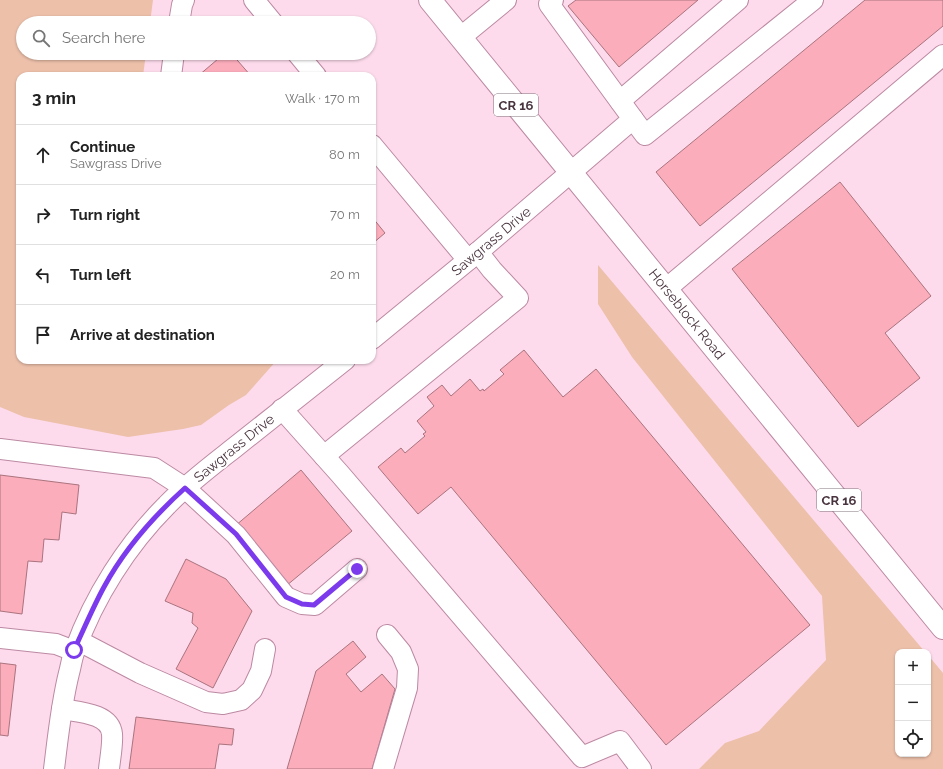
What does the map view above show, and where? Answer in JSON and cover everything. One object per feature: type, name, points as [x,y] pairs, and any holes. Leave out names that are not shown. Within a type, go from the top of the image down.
[{"type":"main road","name":"Horseblock Road","points":[[430,0],[943,628]]},
{"type":"street","points":[[180,16],[184,0]]},
{"type":"street","points":[[254,0],[267,16]]},
{"type":"street","points":[[461,37],[506,0]]},
{"type":"street","points":[[553,0],[549,4],[645,135],[813,0]]},
{"type":"street","points":[[620,101],[738,0]]},
{"type":"street","points":[[666,288],[943,55]]},
{"type":"street","points":[[172,72],[173,60]]},
{"type":"street","points":[[302,60],[312,72]]},
{"type":"street","name":"Sawgrass Drive","points":[[376,336],[473,256],[633,119]]},
{"type":"street","points":[[324,456],[518,298],[492,270],[473,256],[376,149]]},
{"type":"street","name":"Sawgrass Drive","points":[[54,769],[67,681],[77,646],[104,586],[123,558],[167,504],[210,467],[340,364]]},
{"type":"street","points":[[282,409],[582,757],[620,741],[641,769]]},
{"type":"street","points":[[0,449],[154,468],[185,488],[236,534],[286,597],[302,604],[314,605],[357,569]]},
{"type":"street","points":[[383,769],[407,688],[408,669],[401,652],[387,635]]},
{"type":"street","points":[[0,638],[77,646],[206,702],[223,704],[241,700],[252,690],[261,671],[265,649]]},
{"type":"street","points":[[62,709],[96,715],[108,723],[112,733],[109,769]]},
{"type":"shaded area","points":[[0,0],[153,0],[151,16],[16,16],[16,60],[145,60],[144,72],[16,72],[16,364],[273,364],[246,395],[201,425],[183,429],[128,437],[24,417],[0,407]]},
{"type":"shaded area","points":[[598,265],[922,649],[895,649],[895,757],[931,757],[931,659],[943,673],[943,769],[699,769],[725,743],[759,731],[826,660],[822,596],[632,357],[598,304]]},
{"type":"building","points":[[576,0],[698,0],[619,67],[568,6]]},
{"type":"building","points":[[865,0],[943,0],[943,26],[700,226],[656,172]]},
{"type":"building","points":[[217,60],[237,60],[248,72],[203,72]]},
{"type":"building","points":[[840,182],[931,296],[885,333],[920,378],[858,427],[732,269]]},
{"type":"building","points":[[376,222],[385,233],[376,241]]},
{"type":"building","points":[[524,350],[563,397],[596,369],[810,625],[666,745],[451,487],[418,514],[378,467],[401,448],[405,453],[425,436],[423,434],[426,432],[417,421],[434,406],[427,397],[442,385],[451,396],[470,379],[480,391],[483,389],[484,391],[504,374],[500,370]]},
{"type":"building","points":[[301,470],[352,531],[286,586],[235,526]]},
{"type":"building","points":[[0,475],[79,485],[76,514],[62,512],[59,540],[44,539],[42,562],[28,561],[22,614],[0,611]]},
{"type":"building","points":[[186,559],[226,579],[252,611],[213,688],[176,669],[198,628],[192,623],[193,613],[165,601]]},
{"type":"building","points":[[353,641],[366,657],[346,674],[361,692],[382,674],[395,689],[372,769],[287,769],[316,671]]},
{"type":"building","points":[[0,663],[16,665],[8,736],[0,735]]},
{"type":"building","points":[[136,717],[234,729],[232,745],[219,744],[215,769],[129,769]]},
{"type":"route","points":[[74,650],[104,586],[123,558],[167,504],[185,488],[236,534],[286,597],[302,604],[314,605],[357,569]]}]
